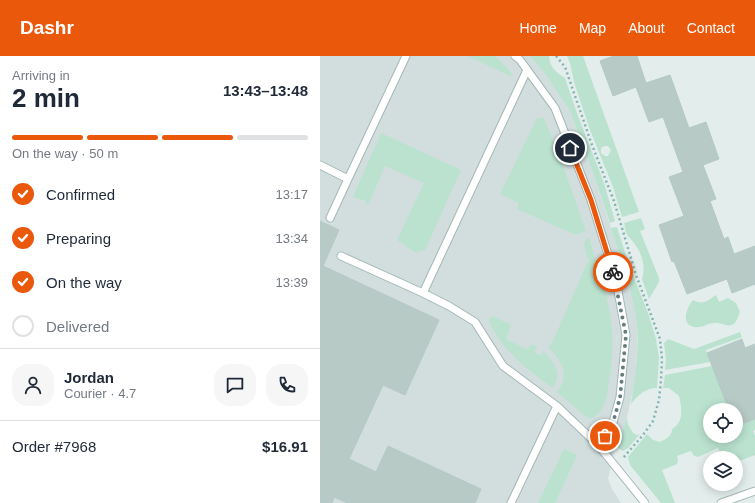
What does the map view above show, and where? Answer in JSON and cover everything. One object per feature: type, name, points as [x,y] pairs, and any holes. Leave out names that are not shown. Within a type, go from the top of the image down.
[{"type":"lane","points":[[330,218],[406,56]]},
{"type":"lane","points":[[515,56],[520,60],[555,108],[591,200],[616,280],[626,335],[620,398],[612,426],[599,446]]},
{"type":"lane","points":[[423,293],[527,70]]},
{"type":"lane","points":[[320,165],[348,179]]},
{"type":"lane","points":[[341,256],[423,293],[449,306],[475,322],[503,366],[556,406],[599,446],[645,503]]},
{"type":"lane","points":[[511,503],[556,406]]},
{"type":"lane","points":[[721,503],[755,491]]},
{"type":"shaded area","points":[[320,56],[530,56],[557,90],[569,109],[588,159],[629,281],[634,303],[637,327],[635,380],[627,418],[619,441],[615,446],[608,479],[612,489],[621,503],[320,503]]},
{"type":"green space","points":[[468,56],[495,56],[513,75],[510,76]]},
{"type":"green space","points":[[530,56],[549,56],[554,69],[565,78],[604,183],[615,221],[610,223],[569,109],[546,75]]},
{"type":"green space","points":[[567,56],[583,56],[639,212],[622,217],[613,187],[590,130],[574,82]],"holes":[[[608,146],[611,150],[608,156],[605,156],[601,153],[601,148]]]},
{"type":"green space","points":[[538,118],[544,118],[558,152],[586,231],[576,235],[517,209],[519,203],[500,194]]},
{"type":"green space","points":[[381,133],[461,170],[425,250],[415,252],[397,240],[424,183],[385,166],[368,205],[366,204],[366,201],[353,197]]},
{"type":"green space","points":[[641,218],[645,229],[640,231],[659,278],[659,282],[649,299],[642,279],[644,270],[641,256],[637,247],[628,236],[624,223]]},
{"type":"green space","points":[[617,227],[629,265],[648,313],[656,339],[659,358],[657,388],[649,389],[642,393],[631,404],[637,355],[637,327],[630,289],[611,228]]},
{"type":"green space","points":[[587,238],[590,240],[605,290],[611,317],[612,335],[611,363],[605,402],[597,415],[592,418],[584,415],[557,392],[563,379],[563,368],[557,357],[548,347],[552,343],[589,259],[587,257],[584,243]]},
{"type":"green space","points":[[716,295],[719,302],[728,298],[736,303],[740,312],[735,323],[732,325],[725,325],[712,323],[699,327],[689,325],[686,318],[686,313],[693,300],[703,302]]},
{"type":"green space","points":[[492,316],[511,325],[506,339],[528,350],[530,345],[538,347],[534,350],[537,354],[542,355],[543,351],[551,359],[557,373],[556,383],[553,388],[529,370],[508,350],[491,325],[489,319]]},
{"type":"green space","points":[[740,332],[742,337],[706,350],[710,362],[665,370],[666,359],[664,343],[668,339],[694,349]]},
{"type":"green space","points":[[712,366],[726,403],[703,403],[703,443],[743,443],[743,423],[755,419],[755,430],[753,431],[755,436],[755,455],[743,459],[743,451],[719,451],[718,448],[711,451],[703,451],[703,455],[698,457],[694,456],[691,451],[677,456],[677,464],[662,470],[675,503],[661,503],[630,465],[628,457],[647,434],[653,440],[660,442],[670,435],[672,429],[679,423],[681,405],[679,396],[669,388],[663,388],[665,375]]},
{"type":"green space","points":[[627,418],[628,425],[633,433],[637,435],[640,434],[628,448],[623,451],[615,446],[619,441]]},
{"type":"green space","points":[[564,449],[577,455],[555,503],[538,503]]},
{"type":"building","points":[[614,56],[637,56],[646,83],[670,75],[689,128],[706,122],[719,159],[703,165],[716,199],[710,201],[724,239],[728,237],[734,254],[755,246],[755,284],[732,293],[727,279],[687,294],[674,261],[672,262],[659,225],[684,216],[669,177],[683,172],[663,117],[649,122],[636,87],[613,96],[600,61]]},
{"type":"building","points":[[320,221],[339,230],[323,266],[439,320],[405,395],[383,385],[349,459],[376,472],[388,446],[481,489],[475,503],[347,503],[334,497],[332,503],[320,503]]},
{"type":"building","points":[[742,339],[745,348],[755,344],[755,419],[743,423],[743,403],[726,403],[707,353]]},
{"type":"way so far","points":[[605,436],[612,426],[620,398],[626,335],[616,280],[613,272]]},
{"type":"route","points":[[570,148],[591,200],[613,272]]}]
